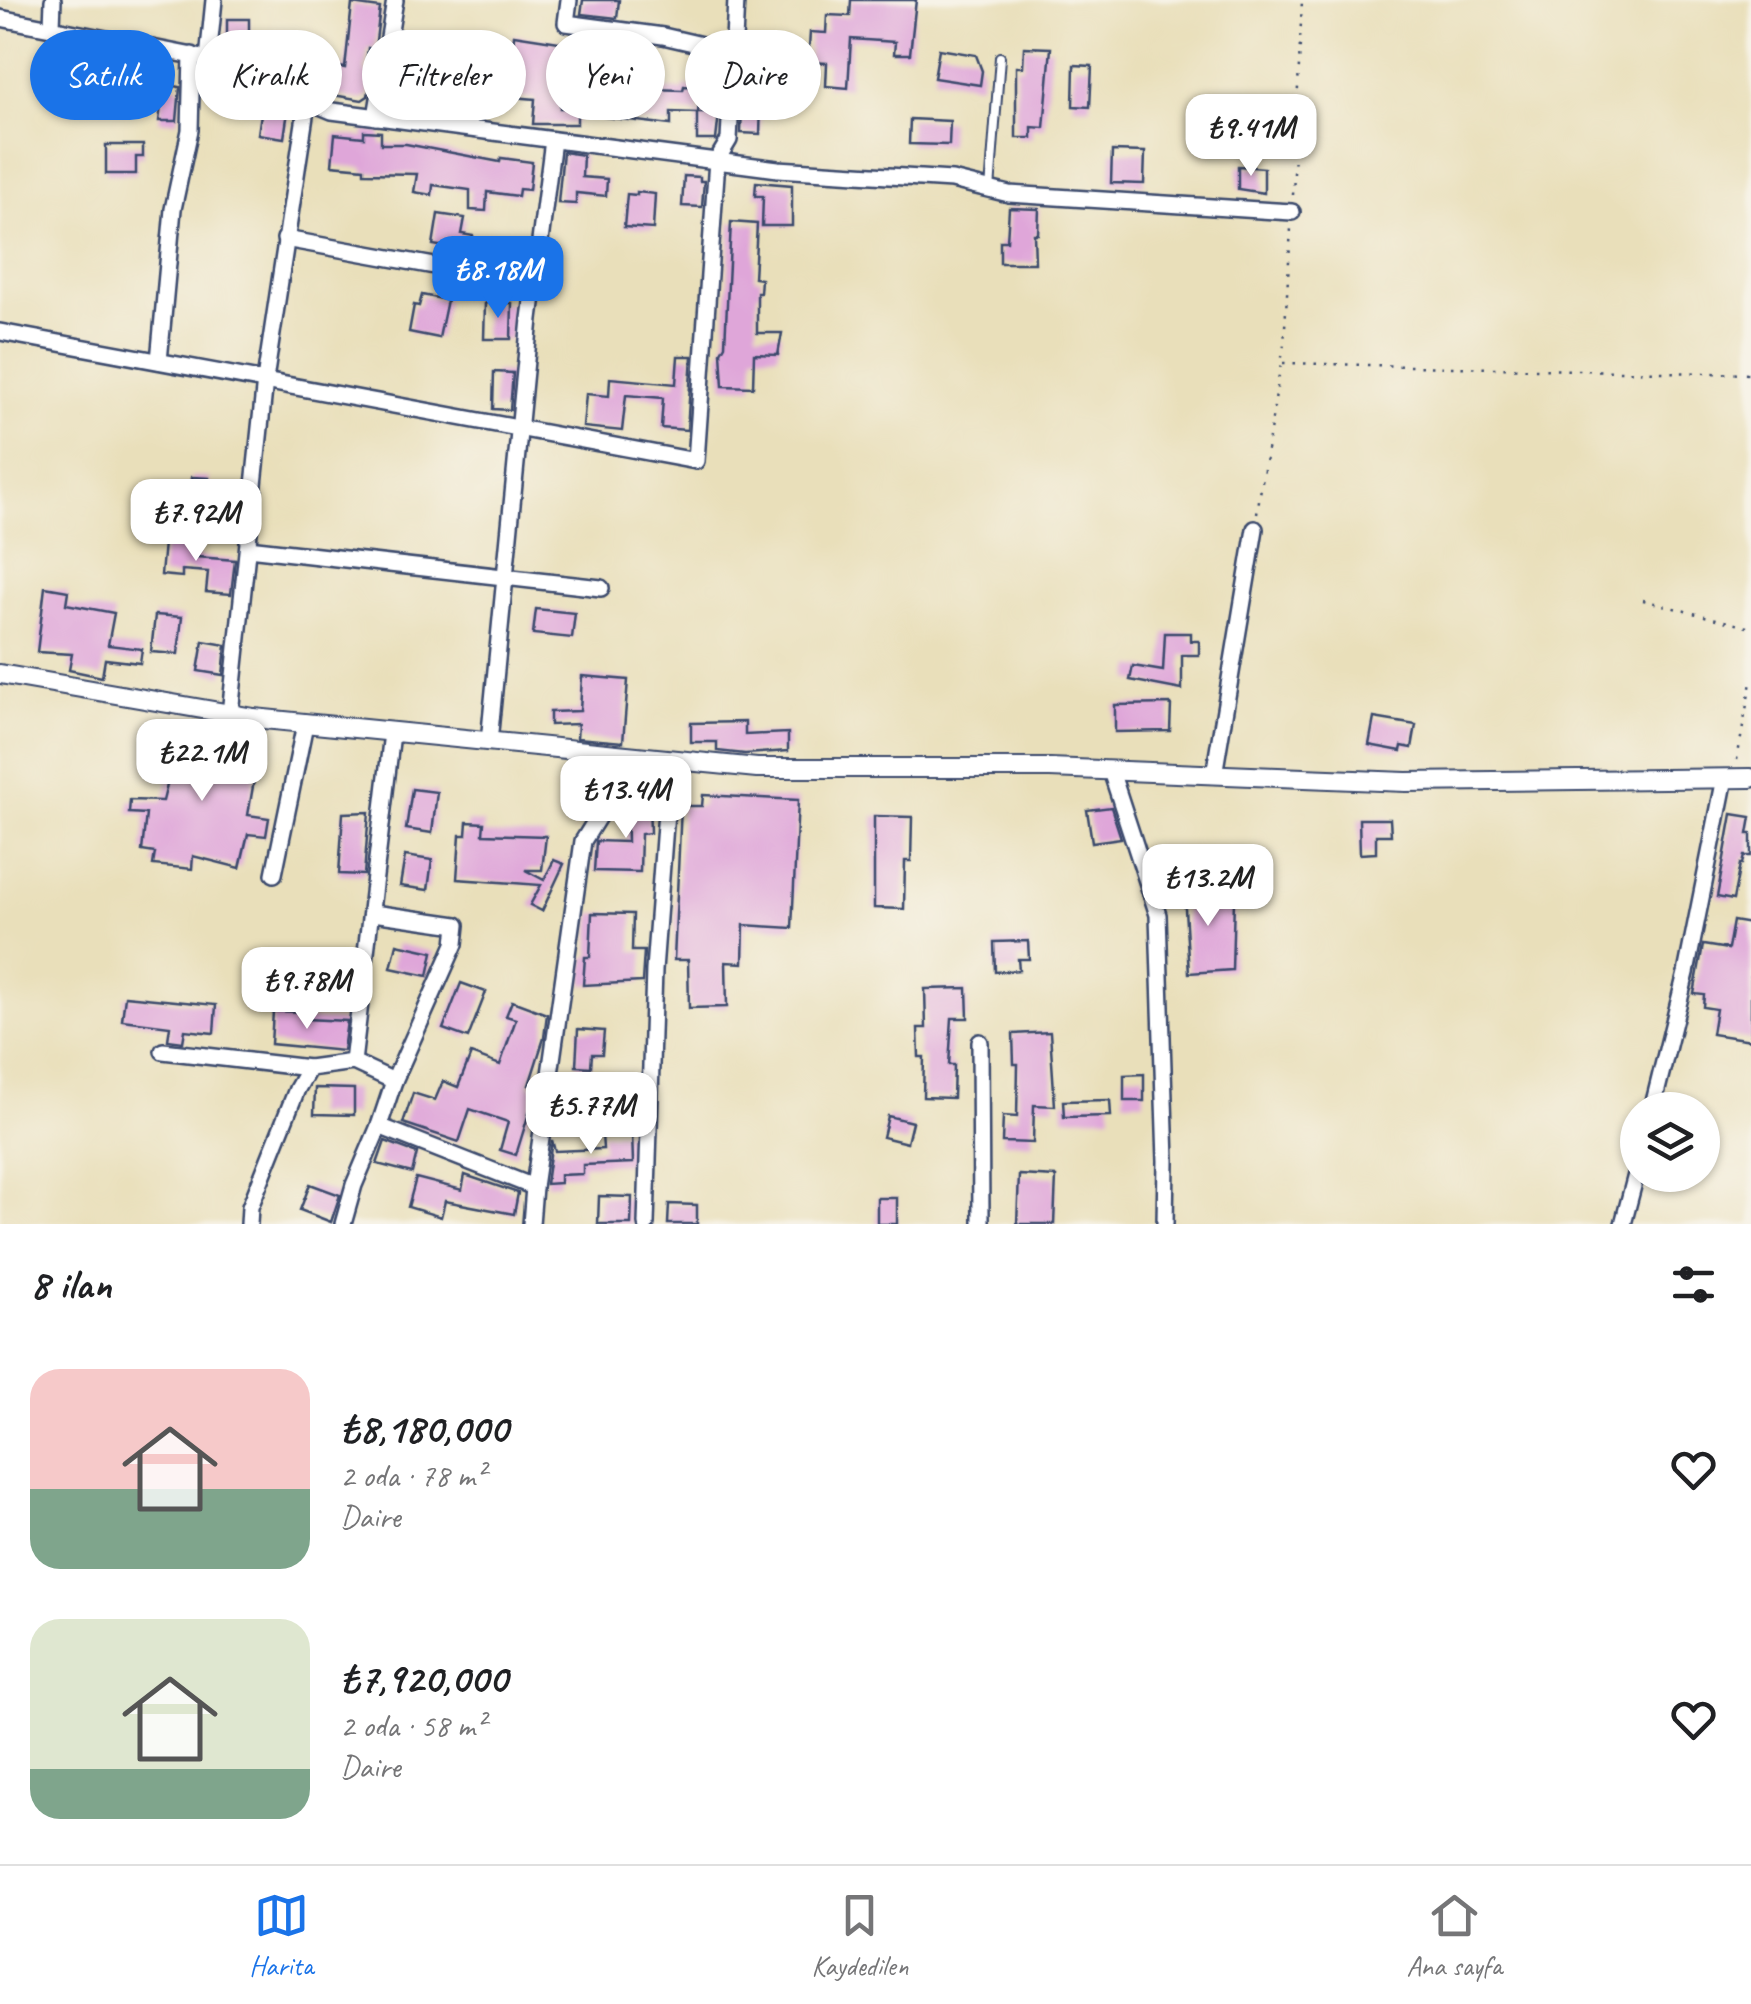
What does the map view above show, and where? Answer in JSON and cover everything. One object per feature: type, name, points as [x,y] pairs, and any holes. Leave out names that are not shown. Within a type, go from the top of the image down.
[{"type":"street","points":[[52,0],[52,26]]},
{"type":"street","points":[[207,30],[214,0]]},
{"type":"street","points":[[390,30],[395,0]]},
{"type":"street","points":[[569,0],[566,23],[685,41]]},
{"type":"street","points":[[734,30],[736,0]]},
{"type":"street","points":[[0,18],[195,56]]},
{"type":"street","points":[[159,360],[173,209],[195,94]]},
{"type":"street","points":[[230,714],[266,380],[304,120]]},
{"type":"street","points":[[406,120],[778,170],[952,180],[1027,196],[1292,212]]},
{"type":"street","points":[[0,332],[696,462],[717,160],[729,140],[730,120]]},
{"type":"street","points":[[489,742],[534,284],[553,140]]},
{"type":"street","points":[[285,239],[534,284]]},
{"type":"street","points":[[1214,774],[1254,529]]},
{"type":"street","points":[[248,548],[600,588]]},
{"type":"street","points":[[0,674],[306,724],[757,768],[1111,771],[1406,782],[1736,778],[1656,1092]]},
{"type":"street","points":[[274,874],[306,724]]},
{"type":"street","points":[[353,1062],[392,733]]},
{"type":"street","points":[[531,1224],[584,841],[600,812],[620,755]]},
{"type":"street","points":[[646,1224],[654,970],[670,760]]},
{"type":"street","points":[[1111,771],[1158,914],[1165,1224]]},
{"type":"street","points":[[344,1224],[354,1185],[394,1081],[455,944],[456,925],[372,913]]},
{"type":"street","points":[[980,1042],[981,1224]]},
{"type":"street","points":[[162,1051],[309,1068],[353,1062],[394,1081]]},
{"type":"street","points":[[249,1224],[250,1207],[309,1068]]},
{"type":"street","points":[[378,1126],[534,1187]]},
{"type":"street","points":[[1624,1224],[1632,1192]]},
{"type":"lane","points":[[990,190],[1000,57]]},
{"type":"path","points":[[1254,529],[1280,363],[1302,0]]},
{"type":"path","points":[[1280,363],[1751,374]]},
{"type":"path","points":[[1643,600],[1751,628]]},
{"type":"path","points":[[1736,778],[1751,682]]},
{"type":"building","points":[[583,0],[619,0],[617,18],[581,14]]},
{"type":"building","points":[[851,0],[916,0],[910,54],[894,54],[895,42],[851,39],[848,88],[826,86],[827,63],[821,63],[821,33],[826,33],[827,15],[850,16]]},
{"type":"building","points":[[352,4],[380,8],[377,30],[362,30],[362,100],[342,97],[342,68],[345,68]]},
{"type":"building","points":[[227,19],[249,19],[249,30],[227,30]]},
{"type":"building","points":[[526,37],[546,40],[546,120],[577,120],[577,124],[533,124],[535,99],[526,98]]},
{"type":"building","points":[[1024,47],[1051,48],[1044,128],[1032,127],[1032,138],[1016,138],[1016,67],[1023,67]]},
{"type":"building","points":[[939,49],[976,55],[982,71],[980,85],[934,78]]},
{"type":"building","points":[[1074,65],[1092,66],[1090,107],[1073,106]]},
{"type":"building","points":[[175,86],[180,87],[177,121],[159,121],[175,120]]},
{"type":"building","points":[[685,86],[685,113],[671,112],[671,125],[629,120],[665,120],[665,89],[683,90]]},
{"type":"building","points":[[910,119],[950,121],[949,145],[909,144]]},
{"type":"building","points":[[260,120],[287,120],[284,138],[258,134]]},
{"type":"building","points":[[697,120],[718,120],[716,140],[697,140]]},
{"type":"building","points":[[741,120],[760,120],[760,134],[741,133]]},
{"type":"building","points":[[364,131],[381,132],[381,144],[406,144],[500,162],[501,158],[532,162],[529,190],[519,189],[518,196],[487,192],[486,211],[470,210],[470,190],[433,185],[432,195],[414,192],[417,174],[364,173],[364,168],[332,165],[335,134],[364,137]]},
{"type":"building","points":[[106,145],[143,145],[143,157],[136,157],[136,174],[106,174]]},
{"type":"building","points":[[1112,151],[1145,152],[1144,184],[1111,183]]},
{"type":"building","points":[[563,152],[583,155],[582,177],[607,179],[606,196],[576,193],[576,204],[558,203]]},
{"type":"building","points":[[1238,166],[1264,168],[1264,193],[1238,189]]},
{"type":"building","points":[[684,176],[704,181],[702,207],[682,206]]},
{"type":"building","points":[[756,182],[792,185],[792,226],[762,226],[763,196],[755,196]]},
{"type":"building","points":[[627,194],[655,194],[653,229],[624,227]]},
{"type":"building","points":[[1009,208],[1039,209],[1038,234],[1034,234],[1035,263],[1000,263],[1000,241],[1007,241]]},
{"type":"building","points":[[438,214],[465,218],[462,234],[473,236],[471,251],[433,245]]},
{"type":"building","points":[[731,222],[757,224],[754,278],[761,279],[757,333],[782,333],[778,355],[754,354],[753,387],[723,386],[721,352],[725,345]]},
{"type":"building","points":[[422,295],[447,300],[439,338],[409,332],[414,305],[419,306]]},
{"type":"building","points":[[485,303],[512,303],[511,339],[484,339]]},
{"type":"building","points":[[678,356],[692,356],[687,430],[661,428],[663,398],[626,395],[622,431],[583,427],[586,394],[609,396],[610,378],[676,384]]},
{"type":"building","points":[[494,372],[513,373],[510,410],[493,409]]},
{"type":"building","points":[[192,477],[209,478],[207,510],[190,509]]},
{"type":"building","points":[[165,532],[189,534],[188,549],[198,550],[197,557],[235,560],[231,594],[206,592],[208,572],[182,570],[182,577],[161,575]]},
{"type":"building","points":[[45,587],[68,591],[66,604],[114,613],[108,645],[142,649],[140,663],[105,659],[102,677],[69,670],[72,654],[37,652]]},
{"type":"building","points":[[536,609],[575,613],[572,638],[533,634]]},
{"type":"building","points":[[155,615],[182,617],[178,654],[151,652]]},
{"type":"building","points":[[1165,633],[1191,633],[1191,641],[1199,641],[1199,655],[1182,655],[1182,690],[1130,680],[1133,666],[1163,671]]},
{"type":"building","points":[[203,641],[226,645],[223,675],[198,671]]},
{"type":"building","points":[[582,676],[628,680],[623,742],[577,738],[578,724],[550,725],[550,712],[580,711]]},
{"type":"building","points":[[1171,704],[1170,731],[1115,732],[1115,705]]},
{"type":"building","points":[[1374,718],[1416,725],[1412,748],[1402,746],[1401,751],[1369,745]]},
{"type":"building","points":[[745,722],[745,735],[788,733],[788,751],[745,754],[717,751],[717,742],[691,742],[691,723]]},
{"type":"building","points":[[163,732],[259,752],[248,815],[269,818],[266,836],[248,834],[240,868],[193,856],[192,869],[153,865],[155,853],[142,851],[146,814],[129,813],[130,800],[163,801],[172,765],[158,763]]},
{"type":"building","points":[[412,789],[437,792],[432,833],[406,829]]},
{"type":"building","points":[[703,795],[798,800],[792,928],[744,925],[743,963],[726,962],[727,1007],[689,1008],[688,960],[674,960],[681,806],[702,806]]},
{"type":"building","points":[[626,798],[649,798],[650,833],[641,834],[640,872],[594,871],[596,841],[627,842]]},
{"type":"building","points":[[1111,807],[1121,838],[1092,842],[1087,810]]},
{"type":"building","points":[[369,812],[364,875],[339,874],[343,813]]},
{"type":"building","points":[[1732,814],[1751,817],[1751,856],[1744,856],[1740,864],[1733,900],[1717,897]]},
{"type":"building","points":[[874,816],[912,817],[911,861],[905,861],[904,909],[874,908]]},
{"type":"building","points":[[1359,819],[1390,819],[1391,835],[1376,835],[1376,853],[1360,854]]},
{"type":"building","points":[[467,822],[484,823],[483,834],[546,836],[542,870],[525,870],[544,880],[554,860],[564,864],[542,911],[530,905],[541,885],[457,879],[460,835],[466,835]]},
{"type":"building","points":[[405,856],[432,860],[428,890],[400,886]]},
{"type":"building","points":[[1201,876],[1202,897],[1234,899],[1232,970],[1189,973],[1183,877]]},
{"type":"building","points":[[592,913],[633,914],[632,951],[644,951],[642,982],[583,985],[585,957],[590,957]]},
{"type":"building","points":[[1733,921],[1751,924],[1751,1040],[1712,1034],[1716,1009],[1703,1007],[1704,995],[1694,994],[1703,945],[1728,949]]},
{"type":"building","points":[[1028,941],[1029,959],[1018,959],[1019,970],[995,972],[994,942]]},
{"type":"building","points":[[397,944],[433,952],[428,976],[391,968]]},
{"type":"building","points":[[461,983],[486,992],[468,1038],[443,1029]]},
{"type":"building","points":[[967,988],[968,1018],[952,1018],[949,1065],[954,1065],[953,1098],[923,1097],[924,1057],[919,1057],[918,1028],[926,1028],[925,989]]},
{"type":"building","points":[[125,996],[216,1005],[214,1033],[185,1030],[183,1042],[168,1040],[170,1026],[122,1020]]},
{"type":"building","points":[[512,1001],[547,1014],[529,1085],[537,1087],[516,1155],[500,1150],[508,1122],[470,1109],[459,1142],[403,1123],[413,1093],[435,1100],[443,1081],[458,1087],[471,1054],[500,1065],[516,1019],[506,1016]]},
{"type":"building","points":[[273,1011],[307,1012],[306,1019],[347,1021],[343,1051],[271,1044]]},
{"type":"building","points":[[578,1029],[604,1031],[602,1054],[592,1054],[591,1067],[576,1066]]},
{"type":"building","points":[[1050,1032],[1055,1106],[1034,1105],[1033,1143],[1002,1142],[1003,1116],[1017,1117],[1018,1064],[1014,1064],[1013,1034]]},
{"type":"building","points":[[1144,1074],[1144,1101],[1124,1101],[1124,1075]]},
{"type":"building","points":[[315,1088],[354,1089],[354,1115],[314,1114]]},
{"type":"building","points":[[1110,1100],[1111,1116],[1064,1117],[1063,1101]]},
{"type":"building","points":[[888,1116],[912,1122],[907,1143],[883,1137]]},
{"type":"building","points":[[632,1132],[633,1163],[583,1165],[583,1174],[560,1175],[560,1183],[546,1184],[552,1140],[555,1151],[603,1149],[602,1134]]},
{"type":"building","points":[[385,1141],[417,1153],[412,1173],[377,1164]]},
{"type":"building","points":[[465,1175],[518,1193],[514,1214],[445,1201],[441,1217],[408,1207],[416,1178],[462,1190]]},
{"type":"building","points":[[1019,1175],[1056,1177],[1054,1224],[1017,1224]]},
{"type":"building","points":[[310,1184],[340,1195],[331,1222],[300,1210]]},
{"type":"building","points":[[599,1196],[632,1197],[631,1224],[598,1224]]},
{"type":"building","points":[[877,1198],[897,1198],[897,1224],[877,1224]]},
{"type":"building","points":[[669,1204],[697,1205],[697,1224],[668,1224]]}]
